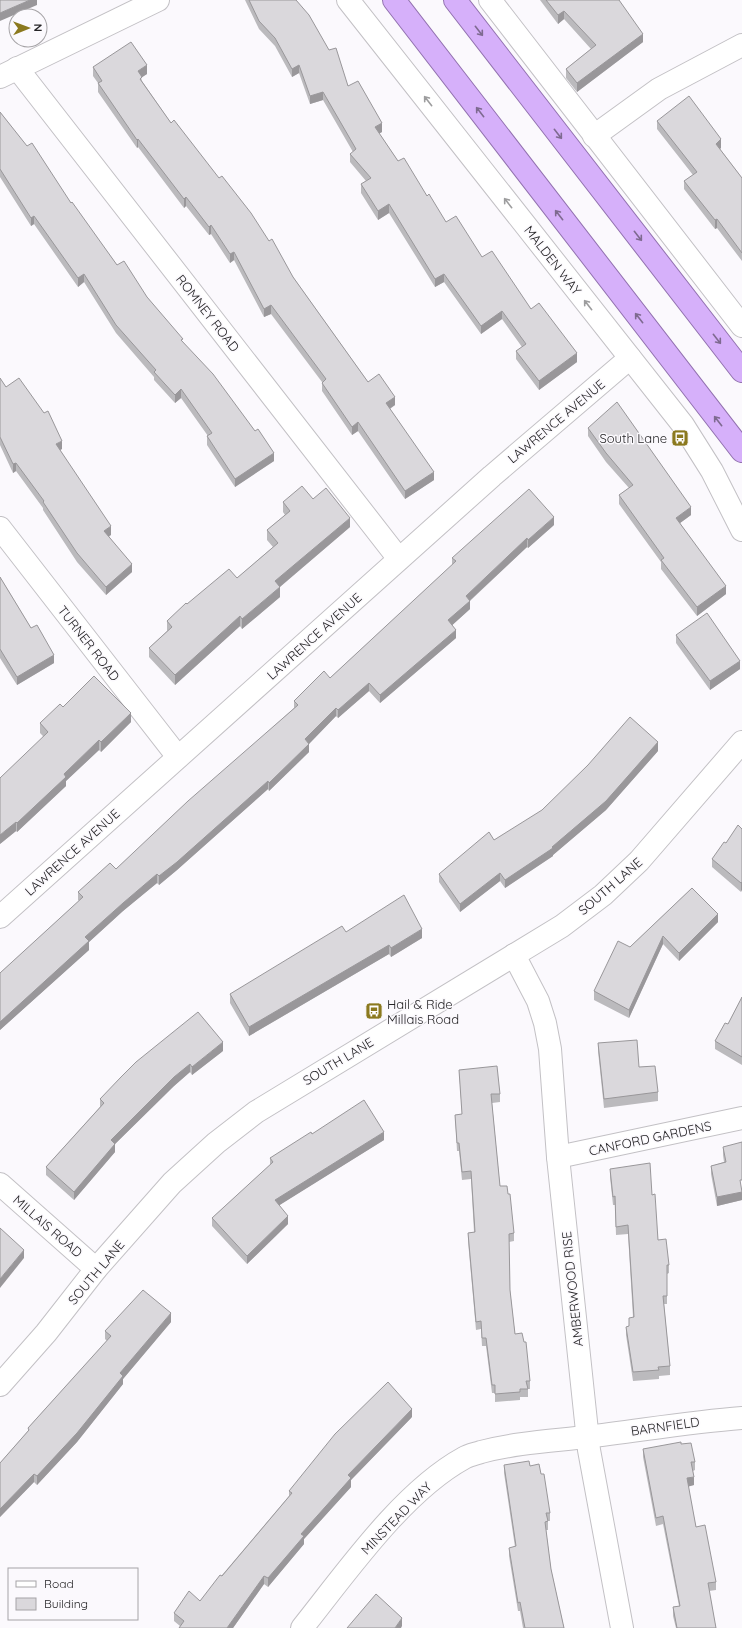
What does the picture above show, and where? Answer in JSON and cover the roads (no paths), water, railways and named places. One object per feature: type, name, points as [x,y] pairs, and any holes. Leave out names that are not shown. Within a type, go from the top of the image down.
[{"type":"highway","points":[[394,0],[742,451]]},
{"type":"highway","points":[[455,0],[742,371]]},
{"type":"street","points":[[9,72],[158,0]]},
{"type":"street","name":"MALDEN WAY","points":[[348,0],[683,425],[712,470],[742,530]]},
{"type":"street","points":[[490,0],[742,326]]},
{"type":"street","points":[[594,136],[659,89],[742,45]]},
{"type":"street","name":"ROMNEY ROAD","points":[[9,72],[399,559]]},
{"type":"street","name":"LAWRENCE AVENUE","points":[[0,917],[492,476],[630,358]]},
{"type":"street","name":"TURNER ROAD","points":[[0,528],[178,757]]},
{"type":"street","name":"SOUTH LANE","points":[[0,1385],[46,1333],[96,1269],[172,1183],[216,1143],[256,1112],[562,926],[603,895],[639,861],[742,742]]},
{"type":"street","name":"AMBERWOOD RISE","points":[[514,955],[538,1001],[545,1023],[550,1049],[558,1157],[587,1437],[622,1628]]},
{"type":"street","name":"CANFORD GARDENS","points":[[558,1157],[742,1118]]},
{"type":"street","name":"MILLAIS ROAD","points":[[0,1184],[96,1269]]},
{"type":"street","name":"BARNFIELD","points":[[587,1437],[707,1421],[742,1418]]},
{"type":"street","name":"MINSTEAD WAY","points":[[302,1628],[363,1551],[410,1500],[436,1476],[459,1460],[494,1449],[587,1437]]},
{"type":"place","name":"South Lane","points":[[680,438]]},
{"type":"place","name":"Hail & Ride Millais Road","points":[[374,1011]]}]
